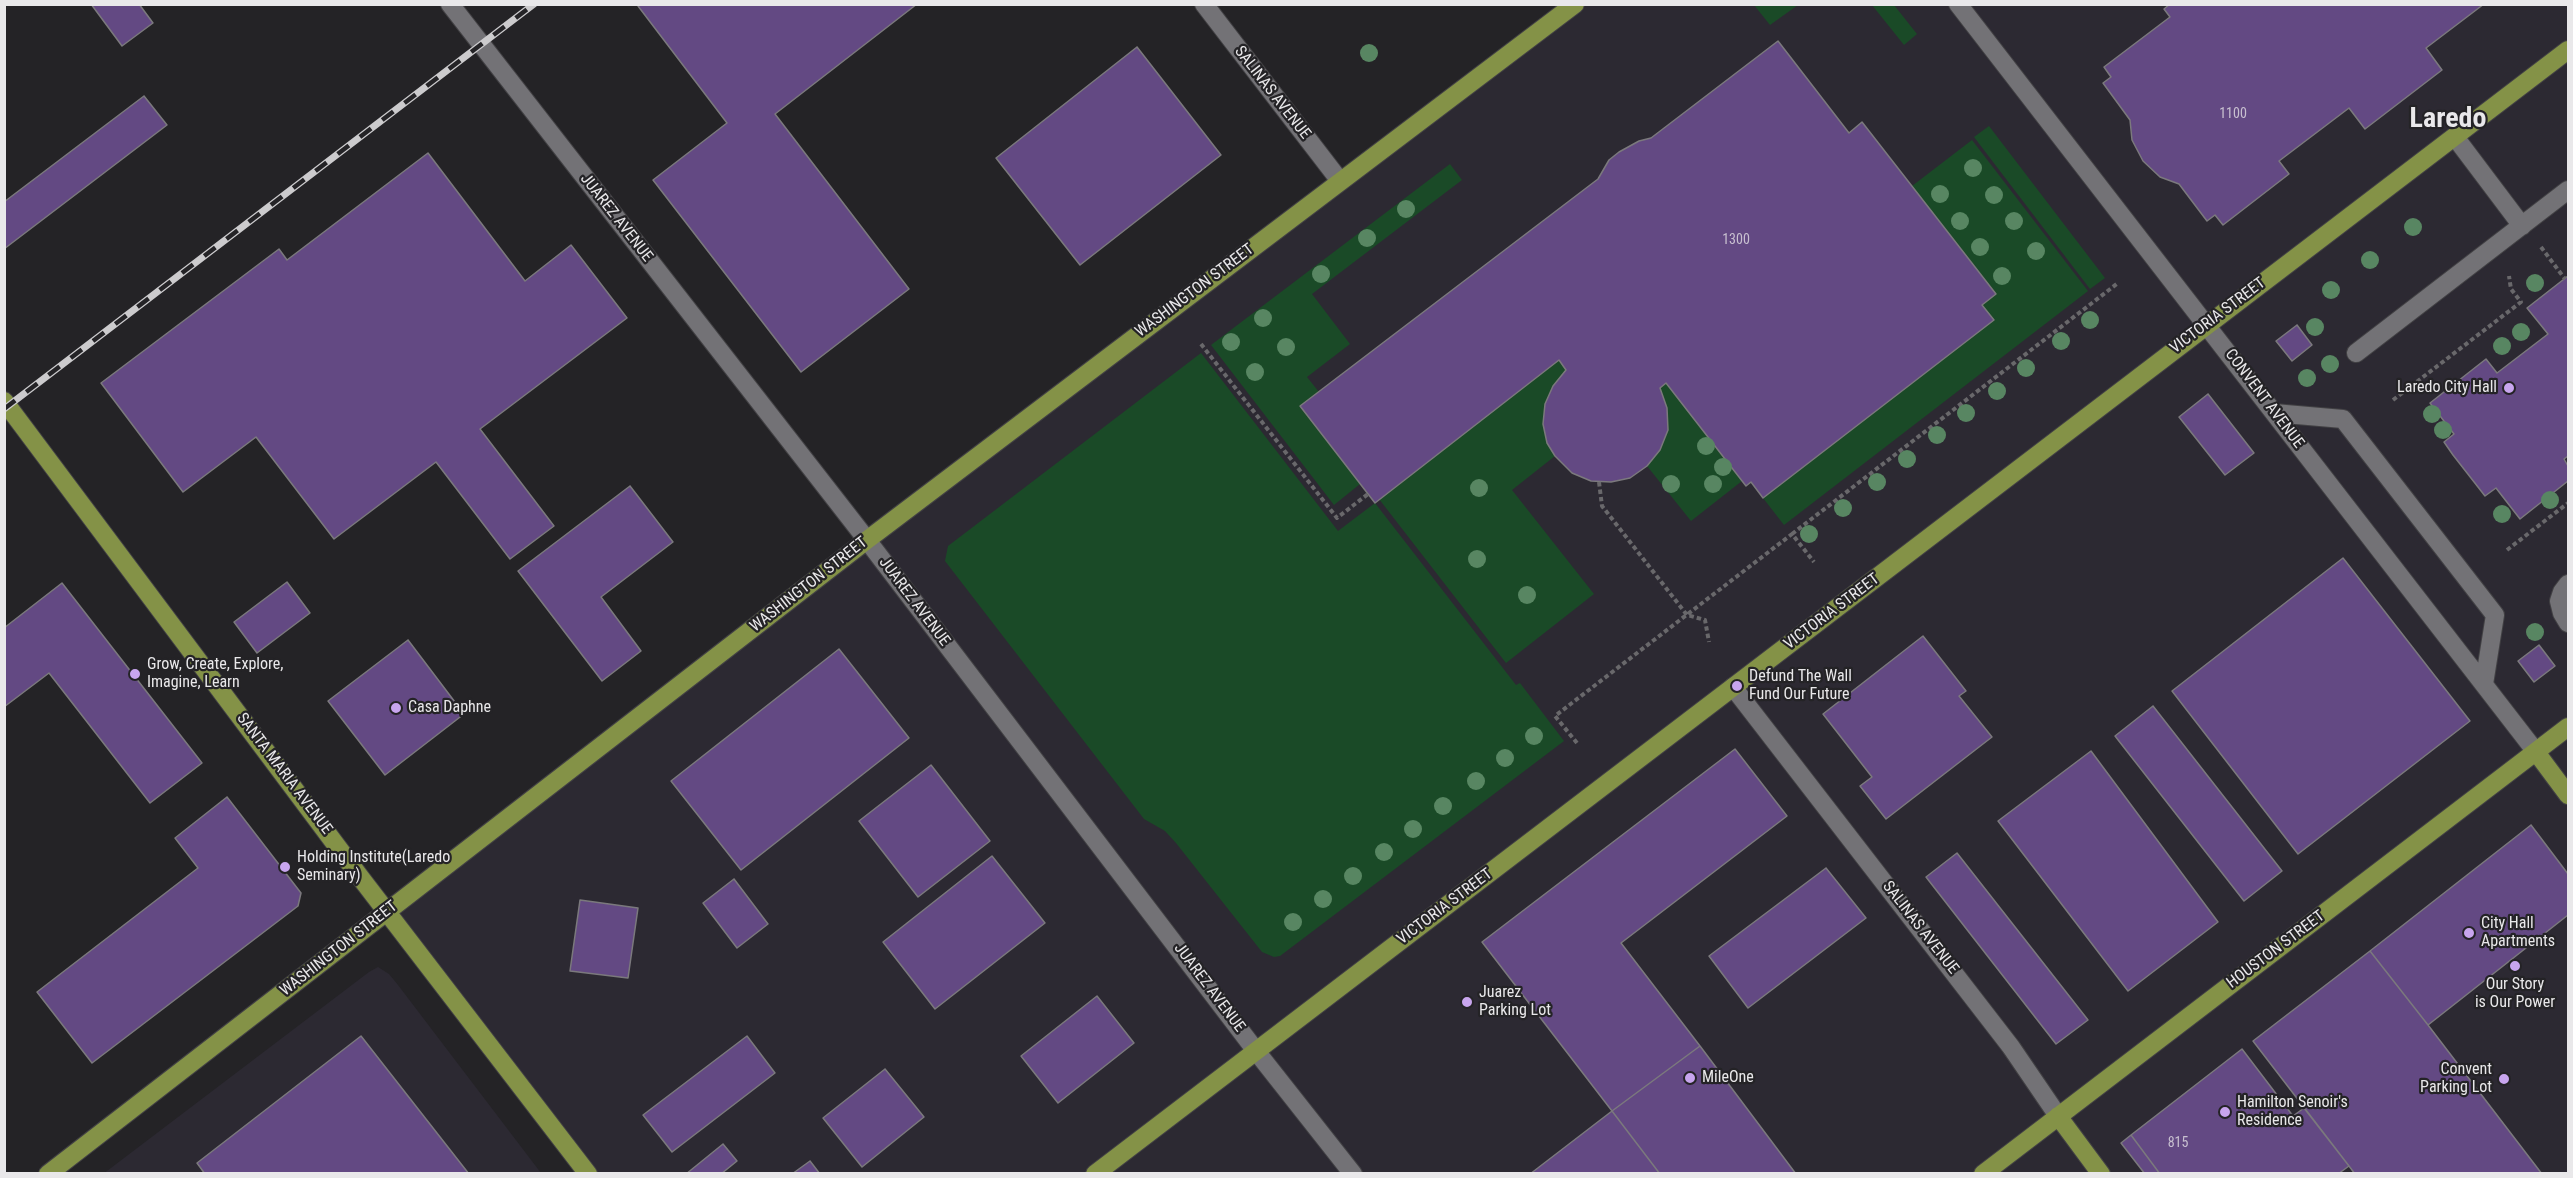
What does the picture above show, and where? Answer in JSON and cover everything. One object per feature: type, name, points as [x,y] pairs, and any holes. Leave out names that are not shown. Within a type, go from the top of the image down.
[{"type":"main road","name":"WASHINGTON STREET","points":[[48,1173],[867,540],[1575,4]]},
{"type":"main road","name":"VICTORIA STREET","points":[[1095,1173],[2568,50]]},
{"type":"main road","name":"SANTA MARIA AVENUE","points":[[4,401],[387,912],[588,1173]]},
{"type":"main road","name":"HOUSTON STREET","points":[[1983,1173],[2568,727]]},
{"type":"main road","name":"CONVENT AVENUE","points":[[2536,752],[2568,795]]},
{"type":"main road","name":"SALINAS AVENUE","points":[[2058,1116],[2101,1173]]},
{"type":"street","name":"JUAREZ AVENUE","points":[[450,4],[867,540],[1256,1051],[1353,1173]]},
{"type":"street","name":"SALINAS AVENUE","points":[[1204,4],[1340,181]]},
{"type":"street","name":"CONVENT AVENUE","points":[[1969,8],[2274,413],[2536,752]]},
{"type":"street","points":[[2455,137],[2522,226]]},
{"type":"street","points":[[2356,353],[2568,190]]},
{"type":"street","points":[[2274,413],[2343,419],[2495,615],[2484,684]]},
{"type":"street","points":[[2568,584],[2559,601],[2568,623]]},
{"type":"street","name":"SALINAS AVENUE","points":[[1733,687],[2012,1047],[2058,1116]]},
{"type":"path","points":[[2533,253],[2549,240]]},
{"type":"path","points":[[2541,247],[2565,279]]},
{"type":"path","points":[[2393,400],[2521,302],[2508,280],[2511,270]]},
{"type":"path","points":[[1577,743],[1555,716],[2118,283]]},
{"type":"path","points":[[1201,344],[1337,518],[1368,494]]},
{"type":"path","points":[[1599,482],[1602,506],[1687,615],[1705,620],[1709,642]]},
{"type":"path","points":[[2507,550],[2568,504]]},
{"type":"path","points":[[1792,534],[1814,562]]},
{"type":"shaded area","points":[[1575,5],[2568,5],[2568,1173],[588,1173],[387,912]]},
{"type":"shaded area","points":[[378,967],[389,974],[398,985],[541,1173],[103,1174],[369,972]]},
{"type":"green space","points":[[1754,5],[1798,5],[1770,25]]},
{"type":"green space","points":[[1872,5],[1894,5],[1917,34],[1904,45]]},
{"type":"green space","points":[[1989,126],[2105,278],[2090,289],[1974,137]]},
{"type":"green space","points":[[1972,140],[2088,291],[1784,525],[1763,498],[1994,320],[1982,305],[1996,293],[1912,186]]},
{"type":"green space","points":[[1450,164],[1462,180],[1312,294],[1350,344],[1307,377],[1319,392],[1300,407],[1360,484],[1334,505],[1211,345]]},
{"type":"green space","points":[[1201,353],[1338,531],[1375,503],[1516,685],[1520,683],[1564,741],[1280,956],[1274,957],[1262,952],[1165,831],[1144,819],[945,561],[948,546]]},
{"type":"green space","points":[[1559,360],[1566,370],[1553,386],[1545,404],[1543,424],[1547,443],[1555,456],[1512,490],[1594,594],[1506,663],[1379,499]]},
{"type":"green space","points":[[1666,383],[1742,481],[1691,521],[1647,466],[1660,450],[1668,430],[1660,388]]},
{"type":"building","points":[[91,4],[139,4],[153,23],[122,46]]},
{"type":"building","points":[[640,4],[917,4],[775,114],[909,289],[801,372],[653,180],[727,123],[638,6]]},
{"type":"building","points":[[2170,4],[2484,4],[2426,48],[2442,70],[2365,129],[2349,108],[2279,161],[2289,174],[2223,225],[2215,215],[2207,221],[2179,184],[2160,177],[2143,161],[2132,140],[2130,120],[2103,83],[2111,77],[2104,67],[2170,17],[2164,9]]},
{"type":"building","points":[[1778,41],[1849,133],[1862,122],[1996,294],[1982,305],[1994,320],[1763,498],[1751,482],[1746,486],[1666,383],[1660,388],[1667,408],[1668,430],[1660,450],[1647,466],[1630,478],[1611,482],[1591,481],[1572,473],[1555,456],[1547,443],[1543,424],[1545,404],[1553,386],[1566,370],[1559,360],[1375,503],[1300,406],[1598,179],[1609,160],[1619,152],[1639,141],[1651,138]]},
{"type":"building","points":[[1137,47],[1221,155],[1080,265],[996,158]]},
{"type":"building","points":[[144,96],[167,125],[4,249],[4,202]]},
{"type":"building","points":[[428,153],[525,281],[571,245],[627,318],[480,429],[554,526],[510,559],[436,462],[334,539],[256,437],[183,492],[101,383],[279,249],[287,260]]},
{"type":"building","name":"Laredo City Hall","points":[[2568,276],[2568,456],[2564,459],[2568,466],[2568,481],[2520,519],[2496,488],[2485,496],[2453,455],[2444,442],[2454,434],[2430,403],[2486,359],[2497,373],[2548,334],[2527,308]]},
{"type":"building","points":[[2297,325],[2312,345],[2292,361],[2276,341]]},
{"type":"building","points":[[2208,394],[2254,453],[2225,475],[2179,417]]},
{"type":"building","points":[[630,486],[673,542],[601,597],[641,651],[602,681],[518,571]]},
{"type":"building","points":[[2343,558],[2470,721],[2298,854],[2172,691]]},
{"type":"building","points":[[287,582],[310,613],[257,653],[234,622]]},
{"type":"building","points":[[62,583],[202,763],[150,803],[49,673],[4,707],[4,628]]},
{"type":"building","points":[[1923,636],[1966,691],[1959,696],[1992,737],[1886,819],[1860,786],[1872,777],[1823,714]]},
{"type":"building","name":"Casa Daphne","points":[[408,640],[464,714],[385,775],[328,701]]},
{"type":"building","points":[[2539,645],[2555,666],[2534,682],[2518,661]]},
{"type":"building","points":[[839,649],[909,738],[741,870],[671,781]]},
{"type":"building","points":[[2153,706],[2282,871],[2244,901],[2115,736]]},
{"type":"building","points":[[1735,749],[1787,816],[1621,943],[1700,1046],[1612,1111],[1482,942]]},
{"type":"building","points":[[2091,751],[2218,922],[2128,991],[1998,821]]},
{"type":"building","points":[[931,765],[990,841],[918,897],[859,821]]},
{"type":"building","points":[[227,797],[301,893],[298,906],[92,1063],[37,992],[198,868],[175,838]]},
{"type":"building","name":"City Hall Apartments","points":[[2531,825],[2568,874],[2568,915],[2428,1025],[2370,951]]},
{"type":"building","points":[[1957,853],[2088,1020],[2056,1044],[1926,877]]},
{"type":"building","points":[[992,856],[1045,923],[935,1009],[883,942]]},
{"type":"building","points":[[1826,868],[1866,918],[1748,1008],[1709,956]]},
{"type":"building","points":[[734,879],[768,924],[737,948],[703,903]]},
{"type":"building","points":[[580,900],[638,908],[628,978],[570,971]]},
{"type":"building","points":[[2370,951],[2542,1174],[2355,1174],[2253,1041]]},
{"type":"building","points":[[1097,996],[1134,1043],[1058,1103],[1021,1056]]},
{"type":"building","points":[[361,1036],[469,1174],[205,1174],[197,1163]]},
{"type":"building","points":[[747,1036],[775,1073],[672,1152],[643,1115]]},
{"type":"building","name":"MileOne","points":[[1700,1046],[1796,1174],[1660,1174],[1612,1111]]},
{"type":"building","name":"Hamilton Senoir's Residence","points":[[2242,1049],[2293,1116],[2304,1108],[2349,1166],[2338,1174],[2160,1174],[2131,1135]]},
{"type":"building","points":[[885,1069],[924,1117],[862,1167],[823,1118]]},
{"type":"building","points":[[1612,1111],[1660,1174],[1530,1174]]},
{"type":"building","points":[[2131,1135],[2160,1174],[2145,1174],[2121,1143]]},
{"type":"building","points":[[723,1144],[737,1161],[721,1174],[686,1174]]},
{"type":"building","points":[[810,1161],[820,1174],[792,1174]]},
{"type":"railway","points":[[4,409],[534,4]]},
{"type":"place","name":"Laredo City Hall","points":[[2509,388]]},
{"type":"place","name":"Grow, Create, Explore, Imagine, Learn","points":[[135,674]]},
{"type":"place","name":"Defund The Wall Fund Our Future","points":[[1737,686]]},
{"type":"place","name":"Casa Daphne","points":[[396,708]]},
{"type":"place","name":"Holding Institute(Laredo Seminary)","points":[[285,867]]},
{"type":"place","name":"City Hall Apartments","points":[[2469,933]]},
{"type":"place","name":"Our Story is Our Power","points":[[2515,966]]},
{"type":"place","name":"Juarez Parking Lot","points":[[1467,1002]]},
{"type":"place","name":"MileOne","points":[[1690,1078]]},
{"type":"place","name":"Convent Parking Lot","points":[[2504,1079]]},
{"type":"place","name":"Hamilton Senoir's Residence","points":[[2225,1112]]},
{"type":"district","name":"Laredo","points":[[2448,120]]}]
